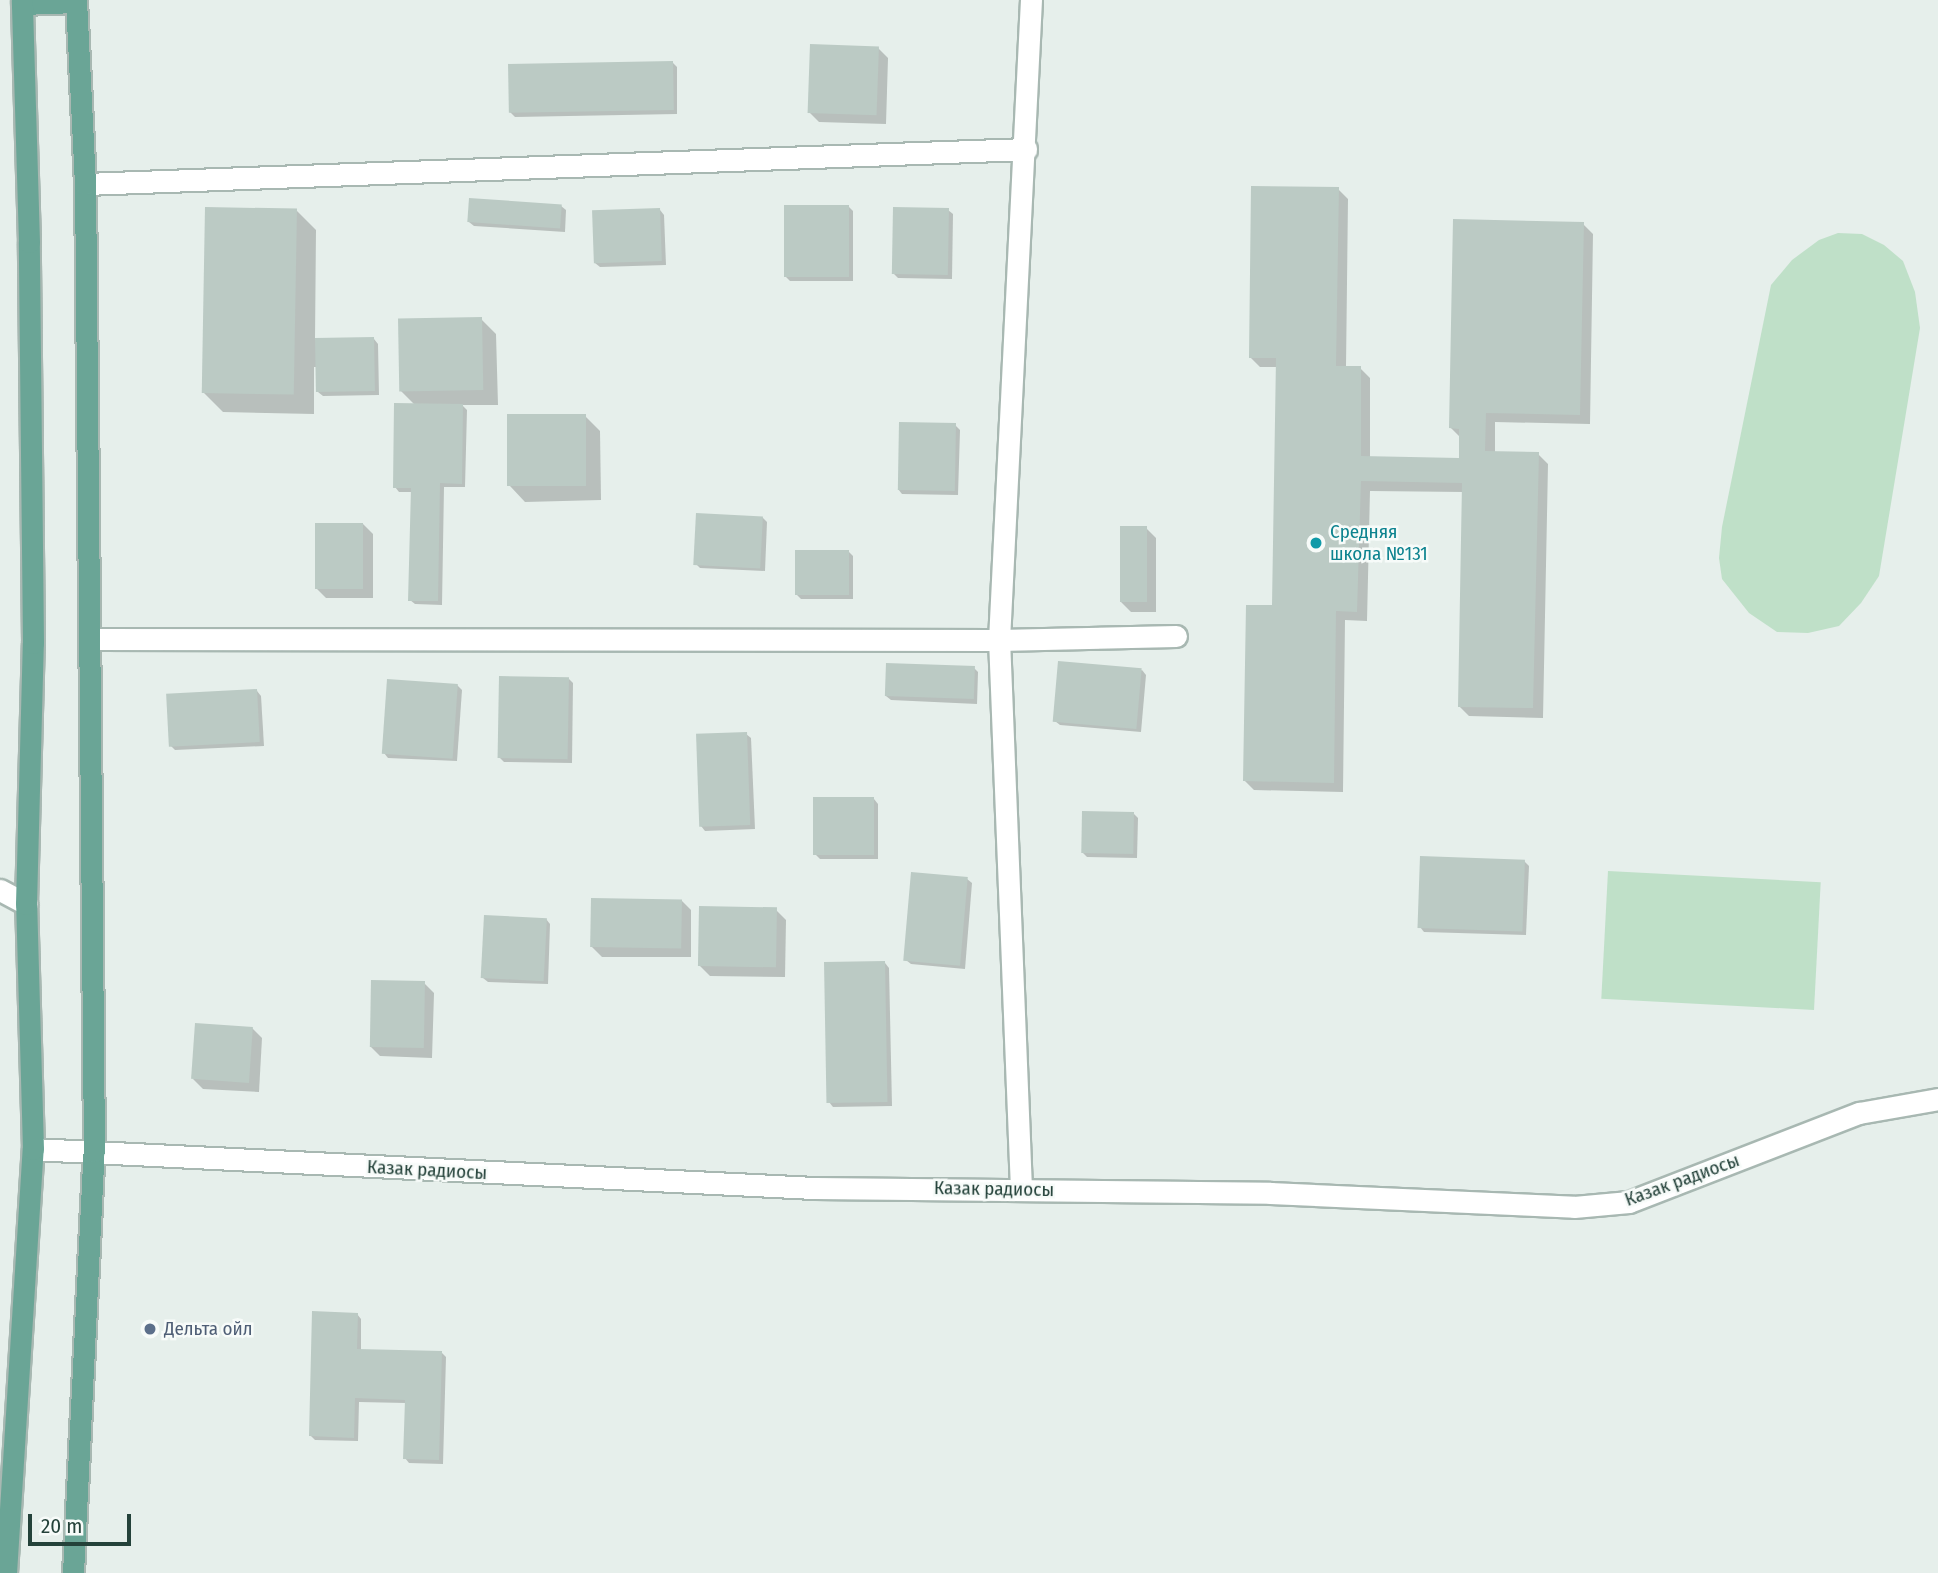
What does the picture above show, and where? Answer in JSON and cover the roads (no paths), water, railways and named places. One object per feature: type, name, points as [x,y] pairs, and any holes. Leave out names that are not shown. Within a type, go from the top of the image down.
[{"type":"main road","points":[[6,1573],[33,1149],[26,904],[33,643],[29,242],[22,2],[76,1],[85,184],[94,1151],[74,1573]]},
{"type":"street","points":[[1021,1189],[999,640],[1026,149],[1031,0]]},
{"type":"street","points":[[85,184],[1026,149]]},
{"type":"street","points":[[89,639],[999,640],[1176,636]]},
{"type":"street","points":[[0,890],[26,904]]},
{"type":"street","name":"Казак радиосы","points":[[33,1149],[815,1188],[1270,1193],[1574,1207],[1629,1202],[1859,1112],[1938,1099]]},
{"type":"place","name":"Средняя школа №131","points":[[1316,543]]},
{"type":"place","name":"Дельта ойл","points":[[150,1329]]}]
